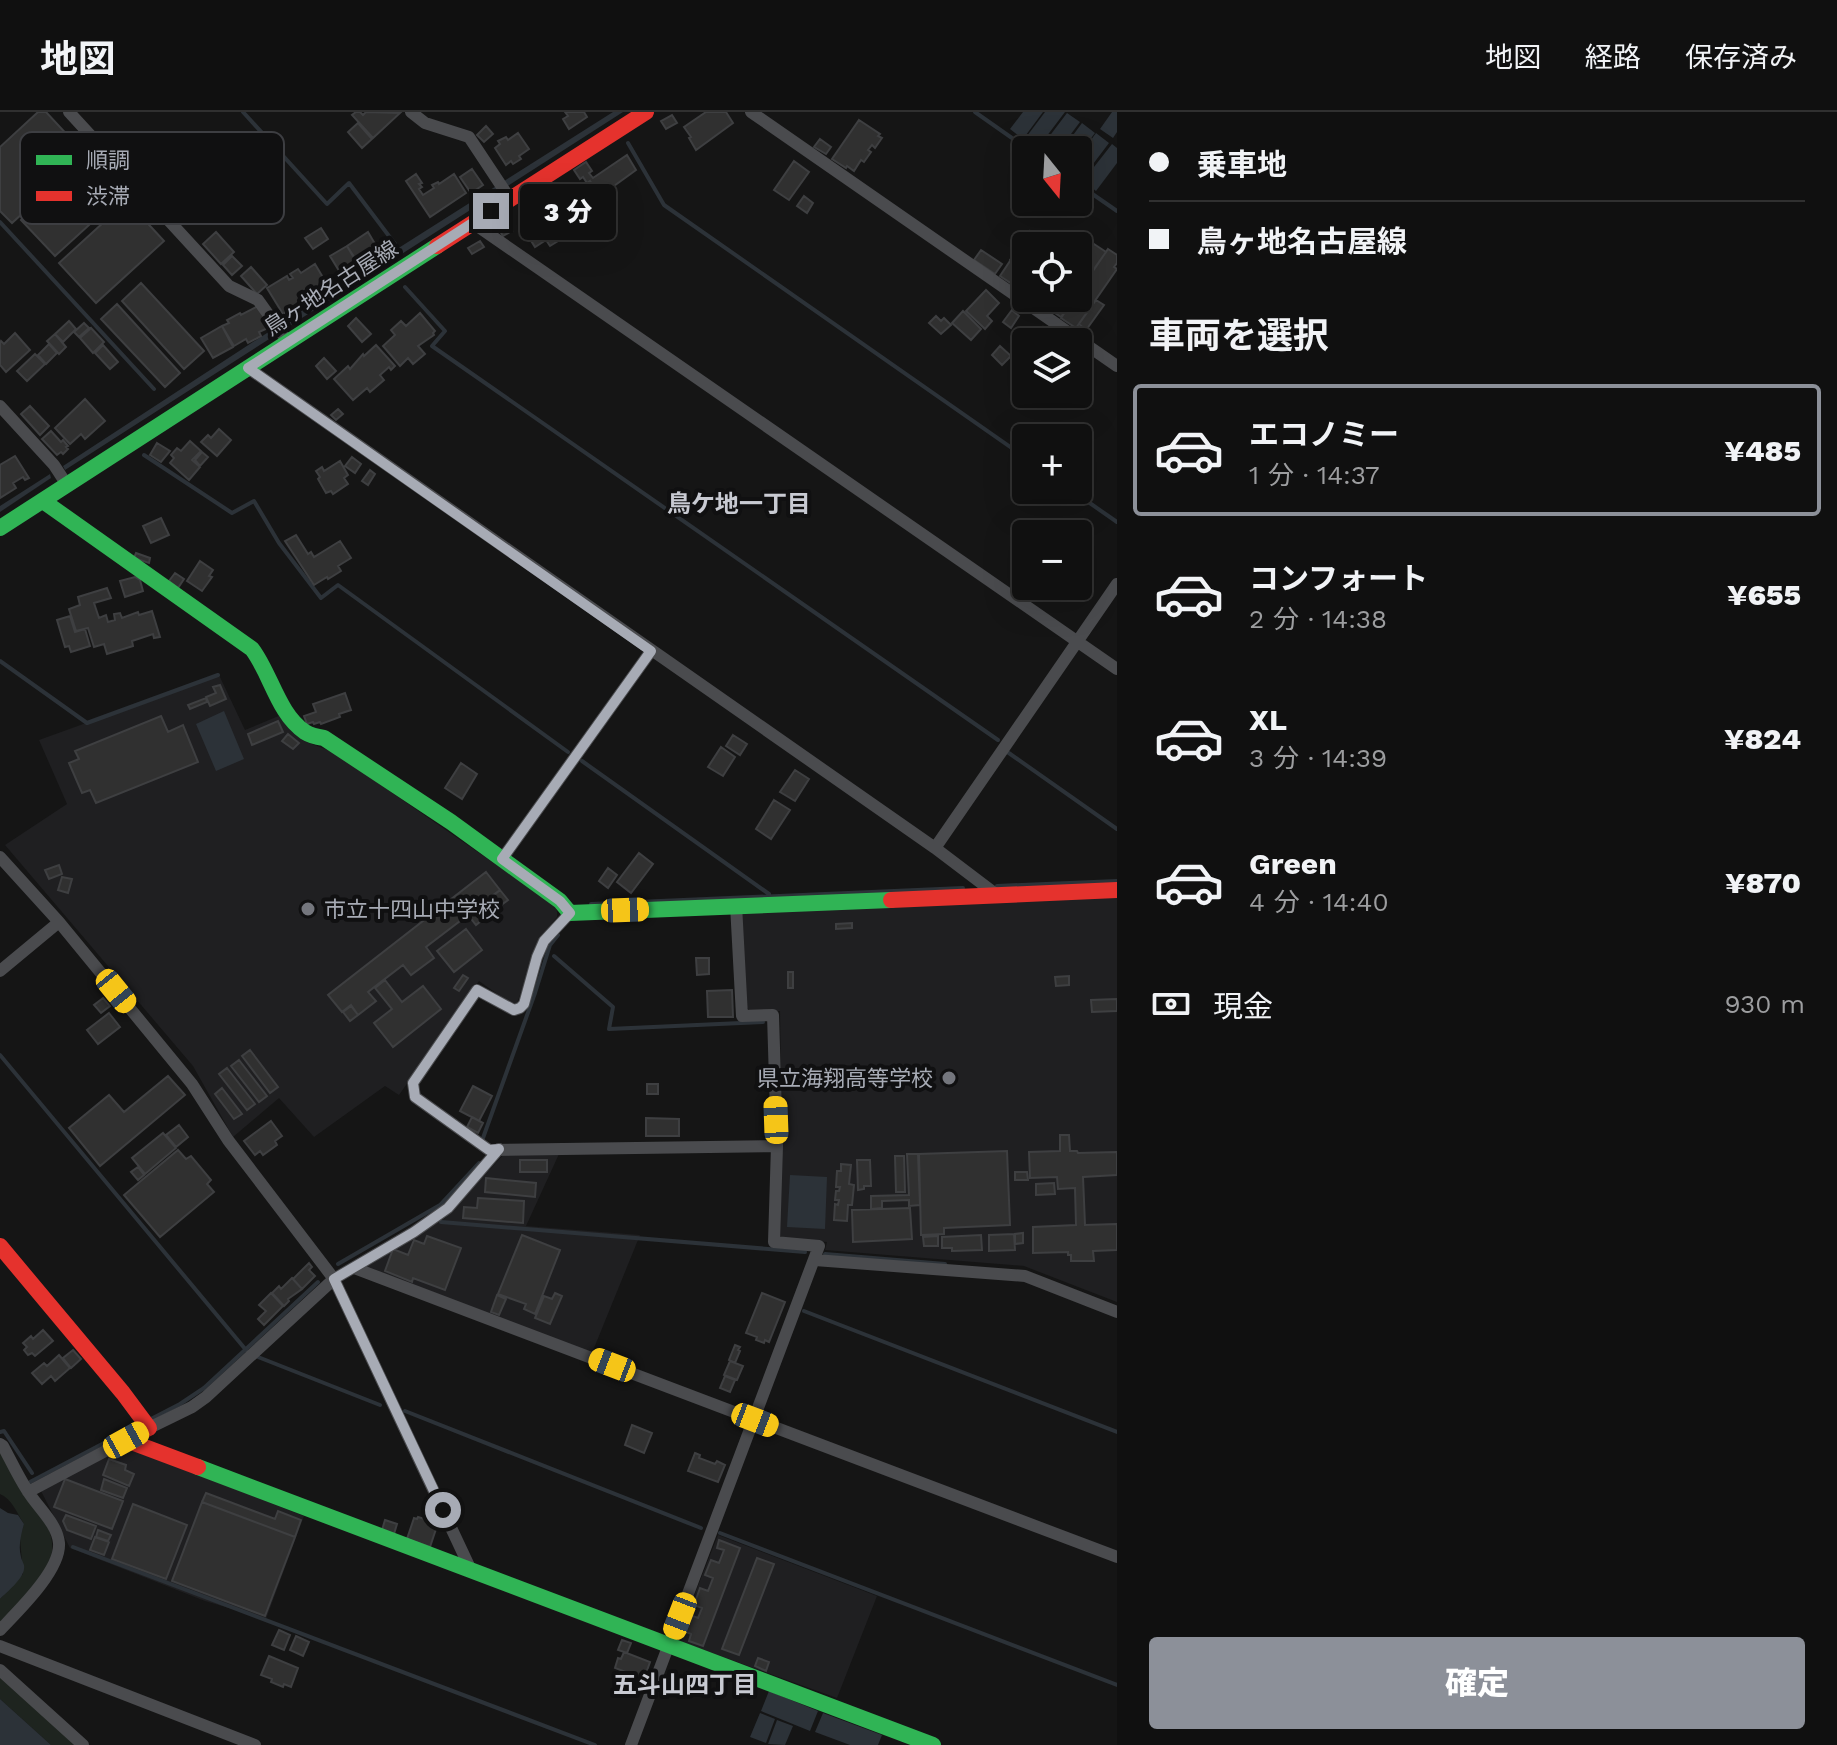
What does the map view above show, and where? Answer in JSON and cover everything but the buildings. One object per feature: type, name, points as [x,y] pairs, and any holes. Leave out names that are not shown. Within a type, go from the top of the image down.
[{"type":"street","points":[[69,112],[87,132]]},
{"type":"street","points":[[411,112],[425,123],[469,137],[505,192]]},
{"type":"street","name":"鳥ヶ地名古屋線","points":[[0,528],[248,368],[283,335],[473,223],[505,192],[646,112]]},
{"type":"street","points":[[751,112],[1117,366]]},
{"type":"street","points":[[473,223],[1117,669]]},
{"type":"street","points":[[172,224],[229,286],[258,300],[283,335]]},
{"type":"street","points":[[248,368],[935,848],[997,895]]},
{"type":"street","points":[[0,406],[54,465],[67,485]]},
{"type":"street","points":[[43,501],[252,649],[261,658],[289,716],[308,735],[324,738],[451,822],[560,901],[570,913]]},
{"type":"street","points":[[935,848],[1117,584]]},
{"type":"street","points":[[502,859],[651,651]]},
{"type":"street","points":[[0,857],[59,922],[192,1084],[228,1140],[334,1279],[470,1568]]},
{"type":"street","points":[[777,1146],[489,1150],[415,1097],[413,1083],[477,990],[514,1010],[524,1004],[544,941],[570,913],[1117,890]]},
{"type":"street","points":[[631,1745],[819,1246],[774,1242],[777,1146],[773,1015],[742,1016],[736,905]]},
{"type":"street","points":[[0,971],[59,922]]},
{"type":"street","points":[[28,1492],[206,1397],[334,1279],[448,1208],[499,1149]]},
{"type":"street","points":[[0,1246],[149,1428]]},
{"type":"street","points":[[815,1260],[1025,1276],[1117,1312]]},
{"type":"street","points":[[354,1268],[1117,1557]]},
{"type":"street","points":[[126,1440],[933,1745]]},
{"type":"street","points":[[0,1444],[28,1492],[54,1527],[59,1543],[57,1556],[37,1591],[0,1630]]},
{"type":"street","points":[[0,1646],[255,1745]]},
{"type":"street","points":[[0,1670],[83,1745]]},
{"type":"shaded area","points":[[613,112],[623,112],[65,470],[63,466]]},
{"type":"shaded area","points":[[1023,112],[1043,112],[1025,136],[1019,136],[1010,129]]},
{"type":"shaded area","points":[[1045,112],[1065,112],[1047,136],[1027,136]]},
{"type":"shaded area","points":[[1112,112],[1117,112],[1117,132],[1113,138],[1100,129]]},
{"type":"shaded area","points":[[1067,113],[1080,122],[1070,136],[1050,136]]},
{"type":"shaded area","points":[[1082,123],[1095,133],[1092,137],[1072,136]]},
{"type":"shaded area","points":[[1096,133],[1109,143],[1092,165],[1092,139]]},
{"type":"shaded area","points":[[1112,144],[1117,148],[1117,163],[1096,191],[1092,188],[1092,170]]},
{"type":"shaded area","points":[[50,474],[51,478],[0,512],[0,506]]},
{"type":"shaded area","name":"市立十四山中学校","points":[[219,675],[245,730],[281,715],[304,741],[333,752],[556,906],[557,917],[542,936],[517,1003],[510,1003],[479,981],[399,1095],[385,1086],[314,1137],[279,1098],[233,1137],[193,1066],[5,845],[67,804],[39,740]]},
{"type":"shaded area","points":[[224,711],[244,759],[216,771],[196,724]]},
{"type":"shaded area","name":"県立海翔高等学校","points":[[1117,897],[1117,1302],[1024,1266],[825,1250],[827,1242],[782,1239],[778,1233],[782,1145],[780,1011],[750,1011],[745,1005],[740,913]]},
{"type":"shaded area","points":[[504,1154],[559,1154],[526,1226],[640,1235],[592,1353],[364,1266],[445,1218]]},
{"type":"shaded area","points":[[790,1175],[827,1177],[825,1229],[787,1227]]},
{"type":"shaded area","points":[[0,1443],[48,1527],[52,1549],[38,1580],[0,1625],[0,1599],[23,1574],[20,1538],[24,1524],[11,1503],[0,1494]]},
{"type":"shaded area","points":[[125,1446],[304,1516],[266,1619],[205,1601],[70,1548],[40,1489]]},
{"type":"shaded area","points":[[0,1508],[18,1515],[24,1524],[20,1549],[24,1567],[18,1581],[0,1599]]},
{"type":"shaded area","points":[[718,1535],[877,1596],[837,1698],[682,1642],[679,1634]]},
{"type":"shaded area","points":[[0,1677],[77,1745],[51,1745],[0,1699]]},
{"type":"shaded area","points":[[769,1691],[818,1711],[810,1731],[761,1711]]},
{"type":"shaded area","points":[[0,1699],[51,1745],[0,1745]]},
{"type":"shaded area","points":[[760,1713],[775,1719],[766,1743],[750,1737]]},
{"type":"shaded area","points":[[823,1713],[882,1735],[878,1745],[850,1745],[815,1732]]},
{"type":"shaded area","points":[[777,1720],[793,1726],[785,1745],[768,1744]]},
{"type":"waterway","points":[[243,112],[261,132]]},
{"type":"waterway","points":[[975,112],[1012,138]]},
{"type":"waterway","points":[[628,143],[664,205],[1012,448]]},
{"type":"waterway","points":[[284,157],[327,204],[349,183],[395,244]]},
{"type":"waterway","points":[[1092,194],[1117,211]]},
{"type":"waterway","points":[[0,222],[154,389]]},
{"type":"waterway","points":[[405,287],[445,331],[432,346],[998,740]]},
{"type":"waterway","points":[[144,455],[232,513],[254,501],[279,543],[321,598],[338,585],[568,752]]},
{"type":"waterway","points":[[1091,504],[1117,522]]},
{"type":"waterway","points":[[0,661],[87,723],[218,675]]},
{"type":"waterway","points":[[1006,751],[1117,829]]},
{"type":"waterway","points":[[582,761],[769,894]]},
{"type":"waterway","points":[[997,886],[1117,881]]},
{"type":"waterway","points":[[591,904],[963,888]]},
{"type":"waterway","points":[[483,1138],[550,945],[558,935]]},
{"type":"waterway","points":[[554,956],[613,1007],[609,1029],[763,1022]]},
{"type":"waterway","points":[[0,1055],[246,1350]]},
{"type":"waterway","points":[[338,1264],[440,1205],[479,1163]]},
{"type":"waterway","points":[[441,1222],[805,1252]]},
{"type":"waterway","points":[[825,1254],[945,1264]]},
{"type":"waterway","points":[[151,1419],[204,1388],[318,1282]]},
{"type":"waterway","points":[[804,1311],[1117,1432]]},
{"type":"waterway","points":[[258,1357],[380,1405]]},
{"type":"waterway","points":[[405,1411],[701,1528]]},
{"type":"waterway","points":[[0,1432],[4,1431],[32,1473]]},
{"type":"waterway","points":[[30,1482],[123,1433]]},
{"type":"waterway","points":[[720,1533],[1117,1685]]},
{"type":"waterway","points":[[73,1547],[595,1745]]},
{"type":"traffic: fast","points":[[0,528],[437,246]]},
{"type":"traffic: fast","points":[[43,501],[252,649],[288,715],[305,732],[324,738],[451,822],[560,901],[570,913],[891,900]]},
{"type":"traffic: fast","points":[[198,1467],[933,1745]]},
{"type":"traffic: jam","points":[[437,246],[646,112]]},
{"type":"traffic: jam","points":[[891,900],[1117,890]]},
{"type":"traffic: jam","points":[[0,1246],[149,1428],[126,1440],[198,1467]]},
{"type":"place","name":"市立十四山中学校","points":[[308,909]]},
{"type":"place","name":"県立海翔高等学校","points":[[949,1078]]},
{"type":"district","name":"鳥ケ地一丁目","points":[[739,504]]},
{"type":"district","name":"五斗山四丁目","points":[[685,1685]]},
{"type":"route","points":[[443,1510],[334,1279],[448,1208],[499,1149],[489,1150],[415,1097],[413,1083],[477,990],[514,1010],[524,1004],[544,941],[570,913],[560,901],[502,859],[651,651],[248,368],[491,211]]}]
